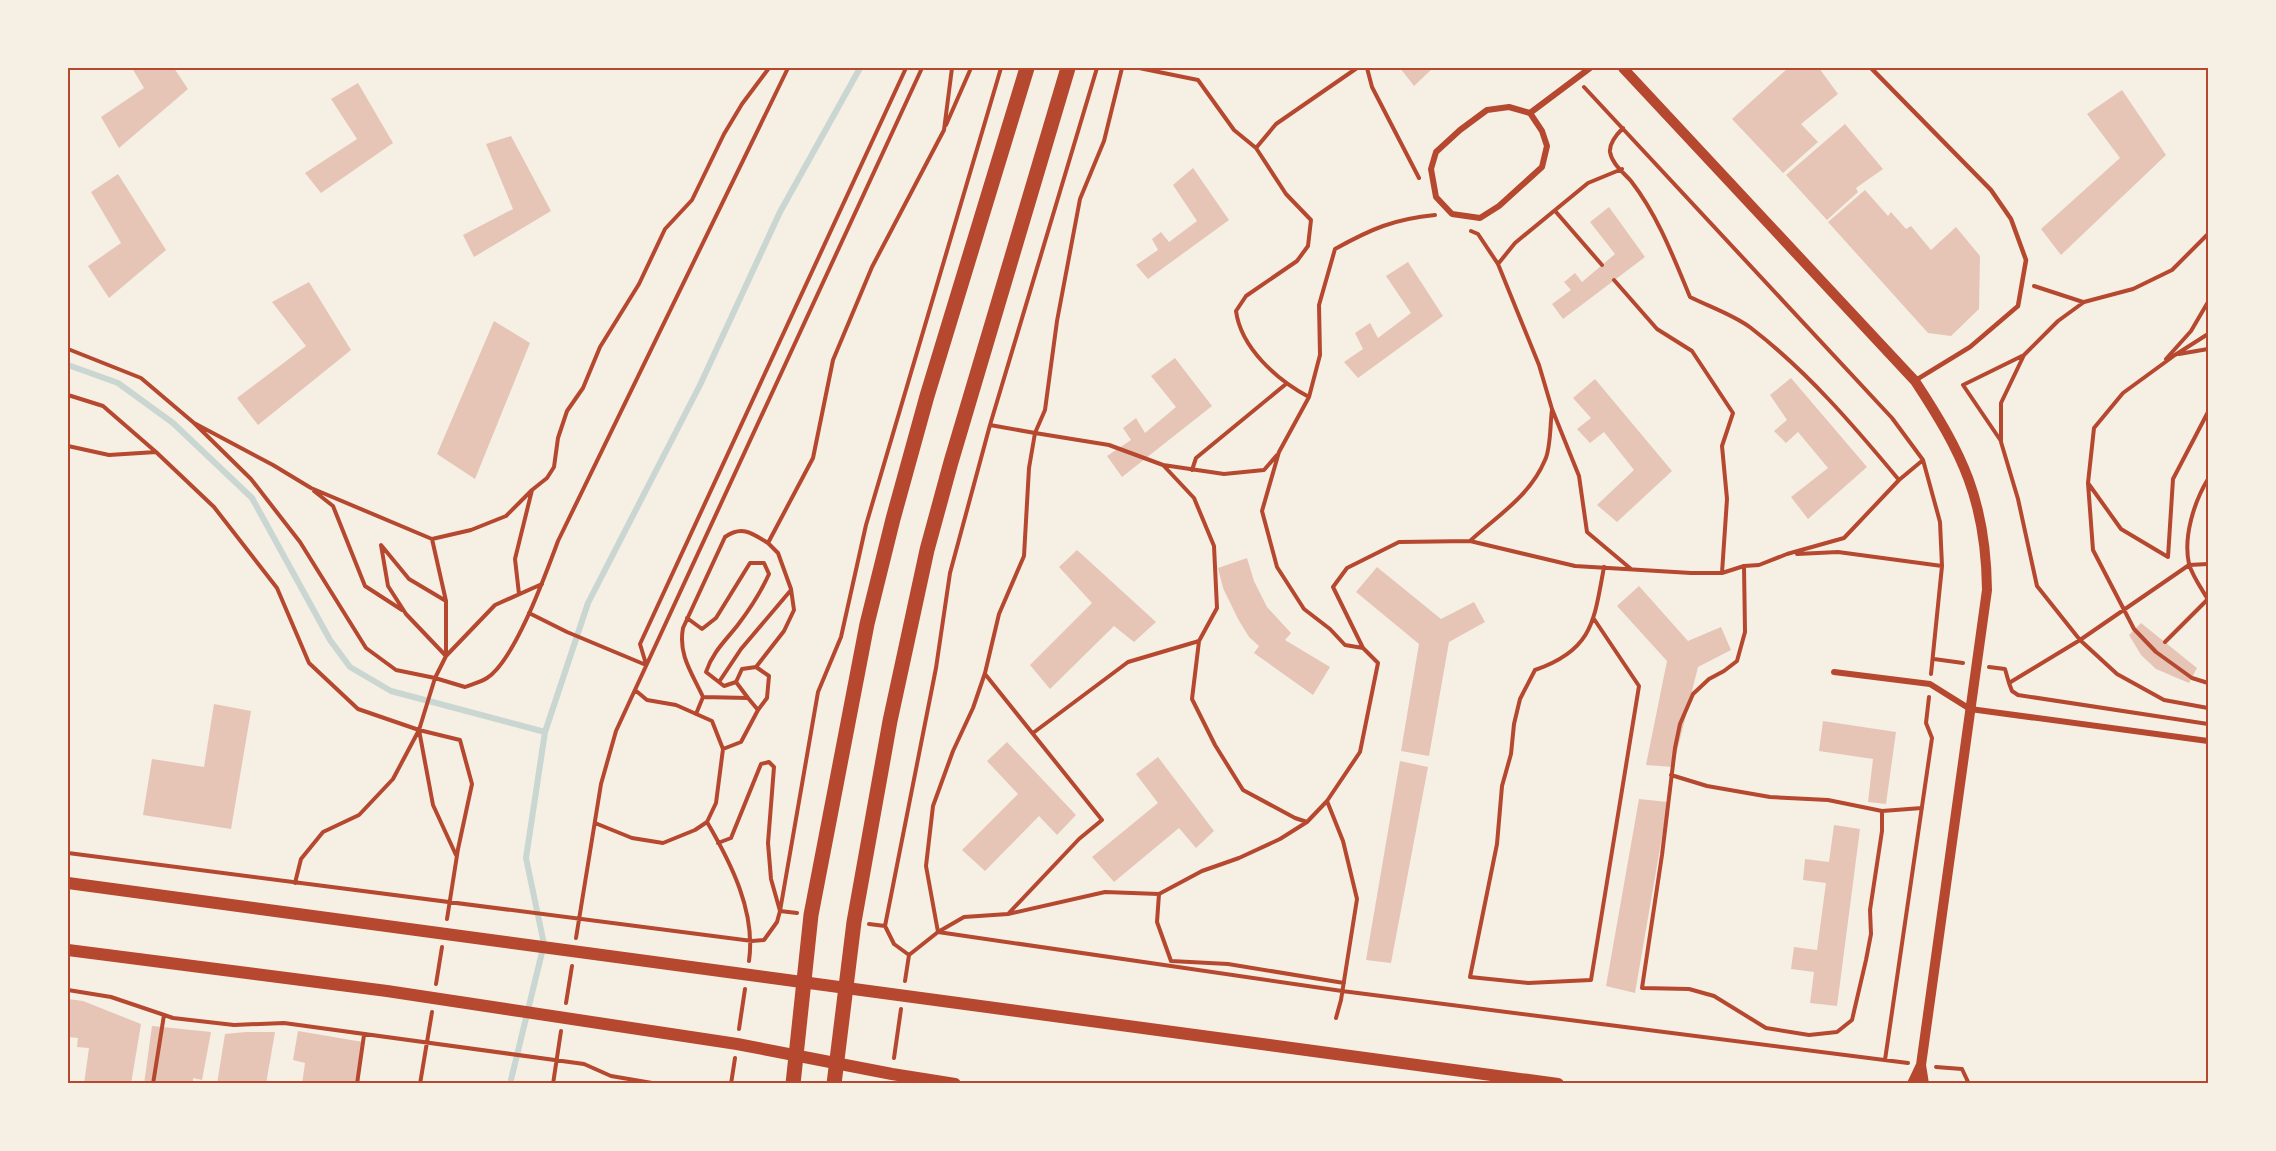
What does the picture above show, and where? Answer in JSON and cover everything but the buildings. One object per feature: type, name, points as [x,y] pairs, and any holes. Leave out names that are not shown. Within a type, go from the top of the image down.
[{"type":"main road","points":[[793,1083],[815,892],[874,593],[927,396],[1027,68]]},
{"type":"main road","points":[[834,1083],[854,922],[890,721],[927,550],[957,439],[1068,68]]},
{"type":"main road","points":[[68,883],[1558,1083]]},
{"type":"main road","points":[[68,950],[373,990],[737,1044],[892,1074],[956,1083]]},
{"type":"street","points":[[1530,113],[1590,68]]},
{"type":"street","points":[[1623,68],[1915,381],[1944,425],[1972,485],[1986,559],[1987,590],[1921,1065],[1924,1083]]},
{"type":"street","points":[[1509,107],[1530,113],[1542,130],[1547,146],[1542,167],[1499,207],[1480,218],[1452,214],[1436,197],[1431,169],[1436,152],[1487,110],[1509,107]]},
{"type":"street","points":[[1834,672],[1930,684],[1970,709],[2208,741]]},
{"type":"street","points":[[1912,1083],[1921,1065]]},
{"type":"lane","points":[[1871,68],[1991,190],[2011,219],[2026,260],[2018,306],[1970,347],[1915,381]]},
{"type":"path","points":[[311,488],[432,539],[471,530],[506,516],[532,490],[548,478],[554,467],[558,438],[567,411],[583,388],[600,347],[639,284],[665,229],[692,200],[724,134],[742,104],[769,68]]},
{"type":"path","points":[[68,349],[141,378],[194,423],[251,479],[293,533],[366,648],[396,670],[465,687],[488,678],[503,660],[530,613],[558,541],[788,68]]},
{"type":"path","points":[[647,665],[640,644],[906,68]]},
{"type":"path","points":[[576,941],[601,784],[616,731],[922,68]]},
{"type":"path","points":[[944,130],[952,68]]},
{"type":"path","points":[[768,543],[813,458],[833,360],[872,267],[944,130],[971,68]]},
{"type":"path","points":[[68,853],[633,927],[752,941],[764,940],[771,932],[780,911],[818,692],[841,637],[866,525],[1001,68]]},
{"type":"path","points":[[909,955],[894,944],[885,926],[936,668],[950,573],[990,425],[1097,68]]},
{"type":"path","points":[[938,932],[926,866],[933,806],[985,674],[999,614],[1024,556],[1029,468],[1035,433],[1045,410],[1057,321],[1080,199],[1104,141],[1122,68]]},
{"type":"path","points":[[1139,68],[1198,80],[1234,130],[1256,148],[1286,194],[1311,220],[1308,246],[1297,261],[1246,296],[1236,311],[1238,327],[1260,358],[1286,384],[1309,397]]},
{"type":"path","points":[[1256,148],[1276,124],[1357,68]]},
{"type":"path","points":[[1366,68],[1372,87],[1424,187]]},
{"type":"path","points":[[938,932],[1342,991],[1885,1060],[1932,738],[1926,723],[1942,566],[1940,522],[1923,460],[1892,418],[1577,78]]},
{"type":"path","points":[[1623,128],[1615,136],[1610,149],[1613,163],[1622,169],[1639,191],[1663,230],[1690,297],[1750,327],[1844,414],[1899,480]]},
{"type":"path","points":[[1498,264],[1515,243],[1556,212],[1588,183],[1622,169]]},
{"type":"path","points":[[1556,212],[1602,265]]},
{"type":"path","points":[[990,425],[1108,445],[1163,465],[1192,470],[1224,474],[1264,470],[1279,452],[1309,397],[1320,355],[1319,305],[1335,249],[1372,228],[1408,217],[1442,214]]},
{"type":"path","points":[[1469,230],[1478,234],[1498,264],[1539,365],[1552,409],[1579,476],[1587,532],[1632,570]]},
{"type":"path","points":[[2001,442],[1963,385],[2024,355],[2058,321],[2084,302],[2133,289],[2172,270],[2208,234]]},
{"type":"path","points":[[1614,280],[1657,329],[1692,351],[1733,413],[1722,446],[1727,499],[1722,573]]},
{"type":"path","points":[[2022,282],[2084,302]]},
{"type":"path","points":[[2159,366],[2191,331],[2208,302]]},
{"type":"path","points":[[2208,334],[2123,393],[2094,428],[2088,483],[2093,550],[2134,629],[2165,659],[2192,678],[2208,683]]},
{"type":"path","points":[[2175,355],[2208,349]]},
{"type":"path","points":[[2024,355],[2001,403],[2001,442],[2018,499],[2037,586],[2080,640],[2117,674],[2164,700],[2208,708]]},
{"type":"path","points":[[1192,470],[1196,458],[1286,384]]},
{"type":"path","points":[[68,395],[103,406],[214,507],[277,588],[309,663],[358,709],[419,730],[459,740],[472,784],[446,924]]},
{"type":"path","points":[[1470,541],[1497,515],[1514,505],[1546,459],[1552,409]]},
{"type":"path","points":[[2088,483],[2121,529],[2168,557],[2173,479],[2208,412]]},
{"type":"path","points":[[194,423],[273,465],[311,488],[333,506],[365,586],[405,612]]},
{"type":"path","points":[[68,446],[109,455],[156,452]]},
{"type":"path","points":[[1279,452],[1262,511],[1277,567],[1304,609],[1330,629],[1345,645],[1364,648]]},
{"type":"path","points":[[892,1074],[909,955],[938,932],[964,917],[1008,914],[1105,892],[1159,894],[1202,871],[1280,839],[1307,822],[1328,801],[1360,752],[1378,663],[1364,648],[1333,586],[1347,568],[1399,542],[1470,541],[1575,566],[1722,573],[1744,566],[1759,566],[1787,554],[1844,538],[1899,480],[1923,460]]},
{"type":"path","points":[[1163,465],[1194,498],[1214,546],[1217,608],[1199,641],[1192,699],[1215,745],[1243,790],[1307,822]]},
{"type":"path","points":[[2165,642],[2208,599],[2189,565],[2188,540],[2194,510],[2208,478]]},
{"type":"path","points":[[519,594],[515,559],[532,490]]},
{"type":"path","points":[[696,714],[703,697],[682,652],[681,641],[687,618],[725,537],[733,531],[744,531],[768,543],[778,553],[791,589],[794,610],[790,620],[756,667]]},
{"type":"path","points":[[432,539],[446,601],[446,656]]},
{"type":"path","points":[[446,601],[409,579],[381,545],[388,586],[405,612],[446,656]]},
{"type":"path","points":[[1787,554],[1838,552],[1942,566]]},
{"type":"path","points":[[687,618],[702,629],[716,618],[750,563],[765,563],[769,574],[758,599],[736,628],[721,643],[706,672],[724,686],[736,682],[742,669],[756,667],[770,676],[767,698],[741,742],[723,749]]},
{"type":"path","points":[[2009,683],[2080,640],[2189,565],[2208,564]]},
{"type":"path","points":[[1744,566],[1745,632],[1737,661],[1709,679],[1693,694],[1680,724],[1671,775],[1657,889],[1643,967],[1642,988],[1689,989],[1714,996],[1766,1028],[1809,1035],[1837,1032],[1852,1020],[1871,934],[1870,910],[1882,831],[1882,811]]},
{"type":"path","points":[[1594,620],[1639,686],[1591,980],[1528,983],[1470,977],[1497,844],[1502,786],[1511,754],[1514,724],[1520,699],[1535,670],[1556,663],[1577,647],[1594,620],[1604,567]]},
{"type":"path","points":[[295,883],[300,859],[323,832],[359,815],[393,779],[419,730],[431,687],[446,656],[495,605],[543,584]]},
{"type":"path","points":[[719,682],[741,649],[791,589]]},
{"type":"path","points":[[530,613],[567,632],[647,665]]},
{"type":"path","points":[[1033,733],[1128,662],[1199,641]]},
{"type":"path","points":[[2005,669],[2012,691],[2018,695],[2208,724]]},
{"type":"path","points":[[985,674],[1102,820],[1079,839],[1008,914]]},
{"type":"path","points":[[736,682],[758,710]]},
{"type":"path","points":[[595,823],[632,838],[663,843],[695,830],[706,822],[716,803],[723,749],[712,721],[676,705],[647,700],[635,690]]},
{"type":"path","points":[[703,697],[748,698]]},
{"type":"path","points":[[419,730],[433,805],[457,856]]},
{"type":"path","points":[[718,843],[730,838],[761,764],[769,762],[774,767],[768,843],[771,879],[780,911]]},
{"type":"path","points":[[1671,775],[1717,788],[1770,797],[1828,800],[1882,811],[1922,808]]},
{"type":"path","points":[[1328,801],[1343,841],[1357,899],[1336,1018]]},
{"type":"path","points":[[706,822],[746,905],[752,941],[731,1083]]},
{"type":"path","points":[[1159,894],[1157,922],[1171,961],[1228,964],[1344,983]]},
{"type":"path","points":[[435,993],[444,936]]},
{"type":"path","points":[[564,1012],[572,965]]},
{"type":"path","points":[[68,990],[111,997],[164,1015],[234,1025],[284,1023],[584,1064],[611,1077],[658,1083]]},
{"type":"path","points":[[420,1083],[433,1004]]},
{"type":"path","points":[[153,1083],[164,1015]]},
{"type":"path","points":[[553,1083],[562,1024]]},
{"type":"path","points":[[357,1083],[364,1035]]},
{"type":"path","points":[[1950,1069],[1962,1069],[1969,1083]]},
{"type":"waterway","points":[[510,1084],[544,944],[526,858],[545,732],[588,603],[700,385],[780,212],[860,68]]},
{"type":"waterway","points":[[68,365],[118,383],[173,423],[252,498],[330,640],[350,667],[391,691],[545,732]]}]
